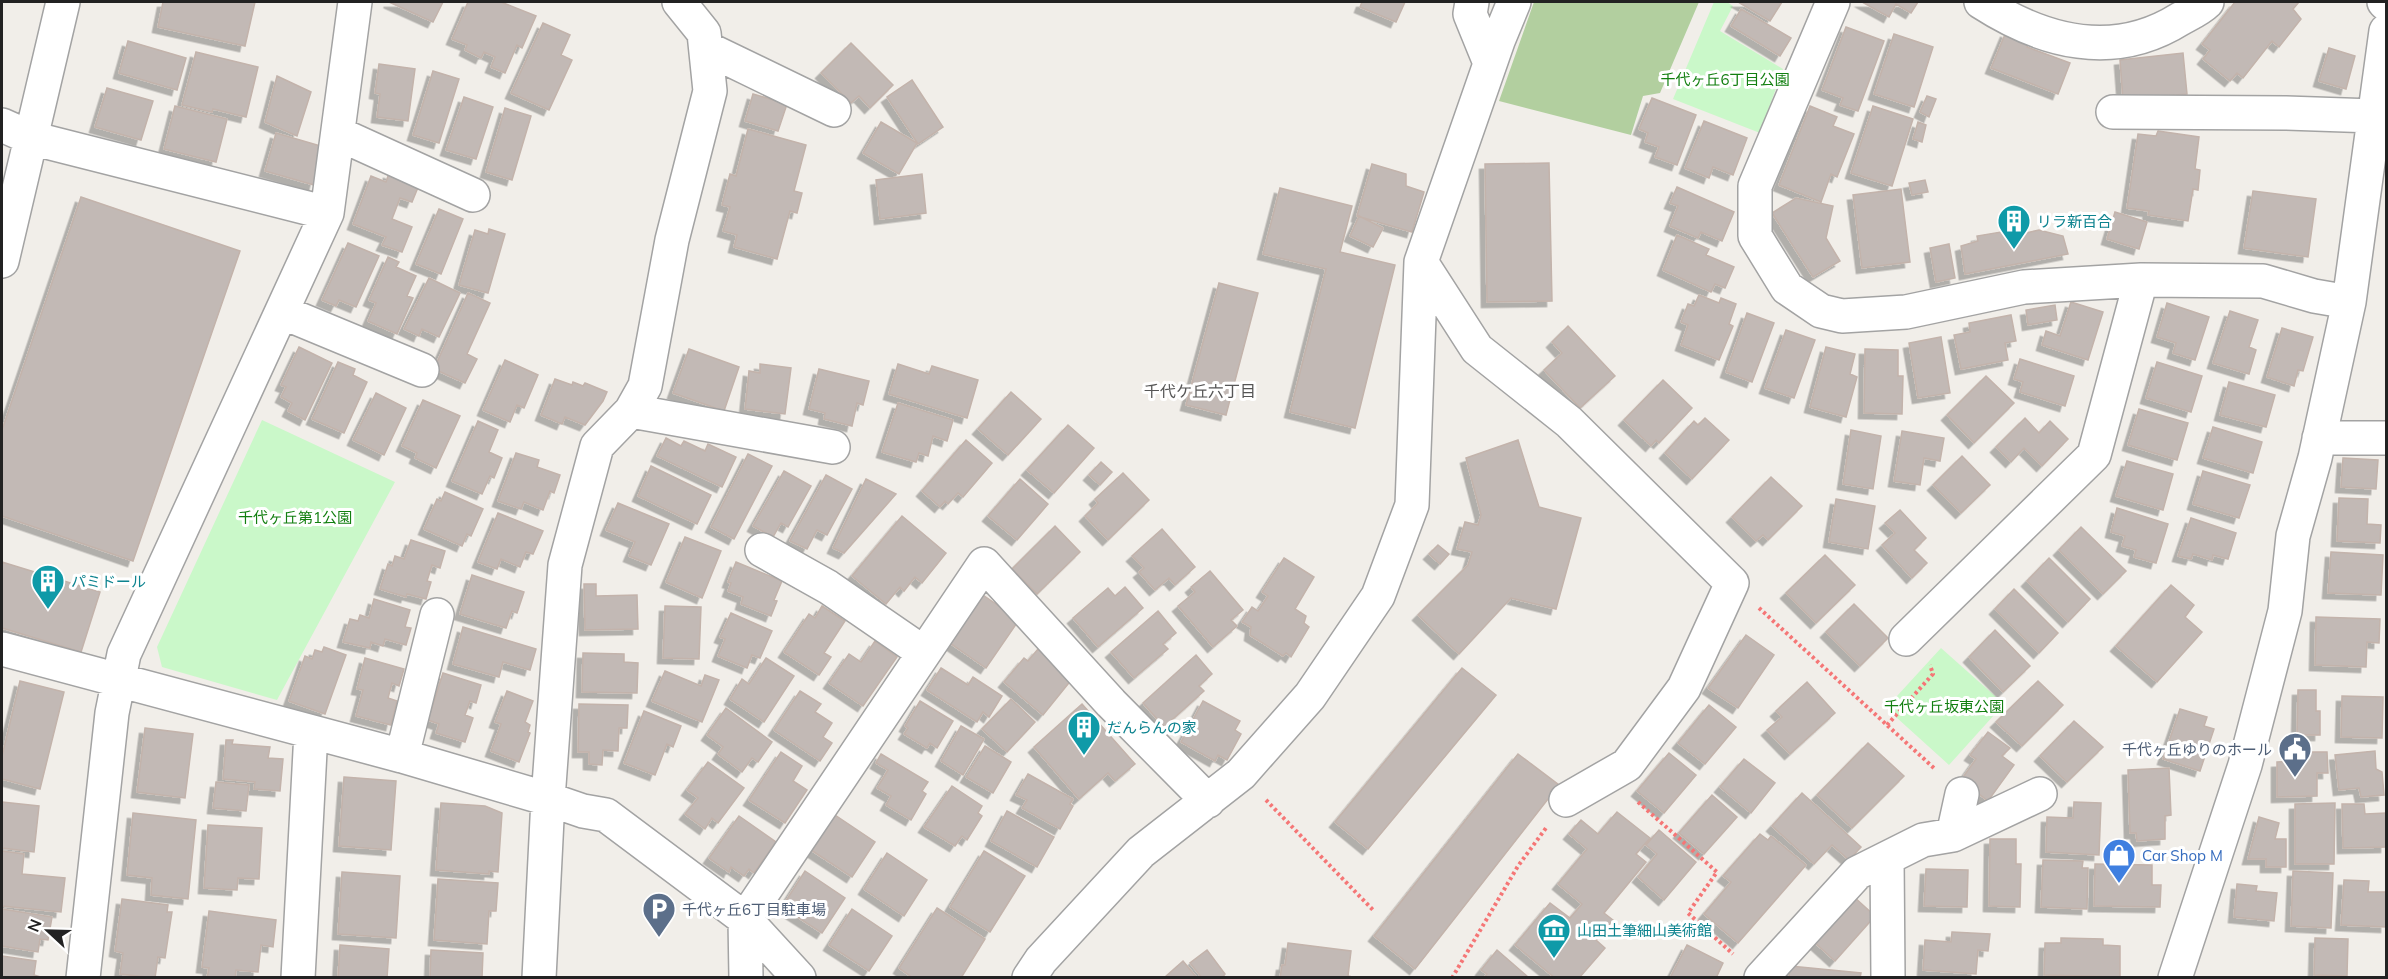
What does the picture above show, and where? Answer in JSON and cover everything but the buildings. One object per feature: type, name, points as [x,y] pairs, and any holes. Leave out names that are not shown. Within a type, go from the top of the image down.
[{"type":"street","points":[[2,261],[63,2]]},
{"type":"street","points":[[83,978],[117,681],[129,644],[327,213],[355,2]]},
{"type":"street","points":[[539,978],[548,799],[565,566],[597,446],[631,411],[645,386],[672,240],[710,91],[704,33],[679,2]]},
{"type":"street","points":[[1473,2],[1470,14],[1490,63]]},
{"type":"street","points":[[1029,978],[1041,960],[1141,852],[1240,774],[1310,696],[1378,596],[1412,505],[1421,262],[1490,63],[1514,2]]},
{"type":"street","points":[[1833,2],[1755,186],[1755,236],[1787,288],[1821,311],[1842,315],[1906,312],[2024,287],[2141,280],[2263,281],[2314,296],[2349,303]]},
{"type":"street","points":[[1982,2],[2011,21],[2064,40],[2115,43],[2164,29],[2207,2]]},
{"type":"street","points":[[2175,978],[2245,765],[2285,611],[2293,536],[2319,438],[2349,303],[2386,31]]},
{"type":"street","points":[[706,48],[834,110]]},
{"type":"street","points":[[2113,112],[2374,116]]},
{"type":"street","points":[[2,125],[31,138],[327,213]]},
{"type":"street","points":[[339,134],[473,195]]},
{"type":"street","points":[[1421,262],[1477,349],[1569,422],[1732,583],[1684,688],[1627,765],[1566,800]]},
{"type":"street","points":[[1912,633],[2094,455],[2141,280]]},
{"type":"street","points":[[282,312],[422,370]]},
{"type":"street","points":[[631,411],[833,447]]},
{"type":"street","points":[[2319,438],[2386,438]]},
{"type":"street","points":[[762,550],[828,587],[924,653]]},
{"type":"street","points":[[746,978],[745,919],[984,564],[1111,703],[1208,801]]},
{"type":"street","points":[[402,756],[437,615]]},
{"type":"street","points":[[2,650],[402,756],[583,811],[606,815],[745,919],[799,978]]},
{"type":"street","points":[[298,978],[311,732]]},
{"type":"street","points":[[1953,835],[1962,794]]},
{"type":"street","points":[[1751,969],[1857,873],[1923,840],[1953,835],[2040,794]]},
{"type":"street","points":[[1887,858],[1888,978]]},
{"type":"path","points":[[1732,583],[1962,794]]},
{"type":"path","points":[[1887,725],[1933,674],[1912,633]]},
{"type":"path","points":[[1240,774],[1374,911]]},
{"type":"path","points":[[1608,776],[1717,872],[1688,913],[1751,969]]},
{"type":"path","points":[[1452,978],[1518,866],[1566,800]]},
{"type":"green space","points":[[1534,2],[1699,2],[1660,93],[1643,96],[1631,135],[1499,101]]},
{"type":"green space","name":"千代ヶ丘6丁目公園","points":[[1714,2],[1727,2],[1733,6],[1720,31],[1783,69],[1760,133],[1673,99]]},
{"type":"green space","name":"千代ヶ丘第1公園","points":[[262,420],[395,482],[277,700],[162,667],[157,647]]},
{"type":"green space","name":"千代ヶ丘坂東公園","points":[[1941,648],[2004,704],[1949,765],[1886,708]]},
{"type":"place","name":"リラ新百合","points":[[2014,250]]},
{"type":"place","name":"パミドール","points":[[48,610]]},
{"type":"place","name":"だんらんの家","points":[[1084,756]]},
{"type":"place","name":"千代ヶ丘ゆりのホール","points":[[2295,778]]},
{"type":"place","name":"Car Shop M","points":[[2119,884]]},
{"type":"place","name":"千代ヶ丘6丁目駐車場","points":[[659,938]]},
{"type":"place","name":"山田土筆細山美術館","points":[[1554,959]]},
{"type":"district","name":"千代ケ丘六丁目","points":[[1200,391]]}]
